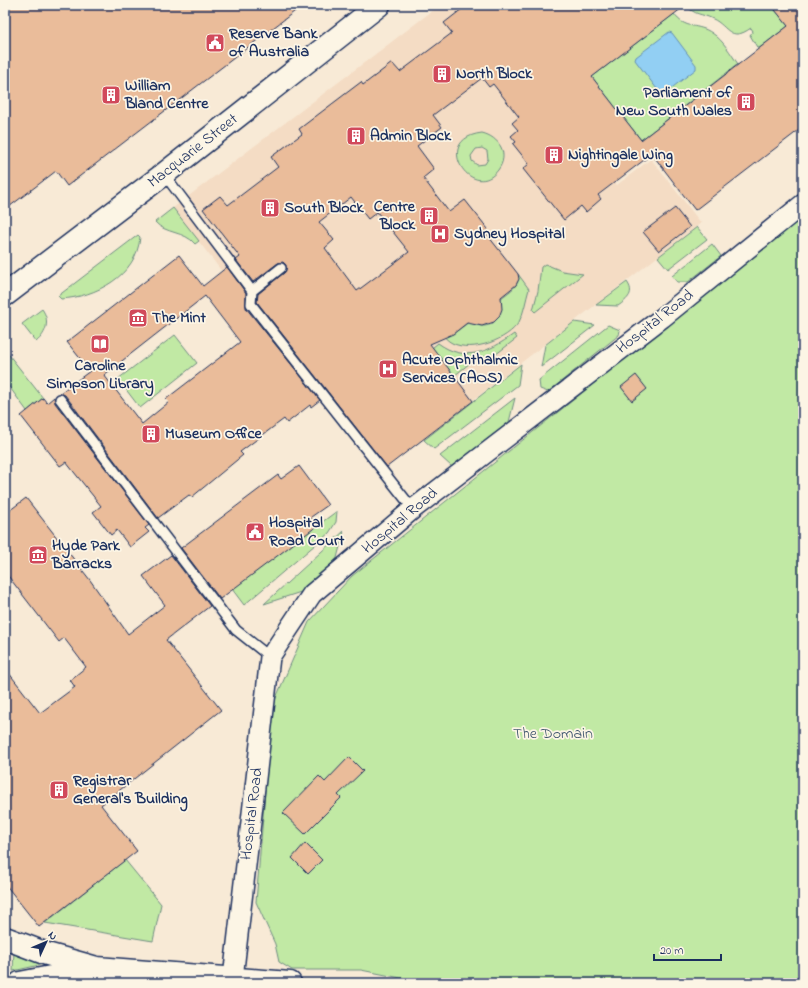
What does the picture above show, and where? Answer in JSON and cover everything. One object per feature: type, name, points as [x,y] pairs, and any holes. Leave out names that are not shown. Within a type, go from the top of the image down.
[{"type":"main road","name":"Macquarie Street","points":[[5,296],[164,174],[379,5]]},
{"type":"main road","points":[[5,938],[47,954],[97,968],[290,983]]},
{"type":"main road","points":[[20,983],[97,968]]},
{"type":"street","name":"Hospital Road","points":[[233,978],[270,657],[312,594],[413,509],[657,321],[803,204]]},
{"type":"lane","points":[[164,174],[252,291],[251,304],[413,509]]},
{"type":"lane","points":[[252,291],[281,268]]},
{"type":"lane","points":[[60,399],[236,630],[270,657]]},
{"type":"shaded area","name":"Sydney Hospital","points":[[440,5],[478,5],[617,185],[651,159],[701,223],[378,474],[173,208]]},
{"type":"green space","points":[[685,5],[771,5],[788,26],[758,49],[750,35],[753,31],[751,28],[744,32],[734,34],[713,19],[696,13]]},
{"type":"green space","points":[[674,14],[683,22],[707,30],[720,39],[738,64],[641,140],[592,77]]},
{"type":"green space","points":[[482,133],[493,138],[501,147],[503,158],[501,164],[498,170],[488,178],[478,179],[468,175],[461,166],[458,156],[459,146],[467,138]],"holes":[[[482,148],[487,151],[488,159],[485,164],[477,165],[472,161],[471,156],[476,149]]]},
{"type":"green space","points":[[173,208],[199,241],[195,244],[186,237],[164,229],[155,222]]},
{"type":"green space","name":"The Domain","points":[[803,217],[803,983],[426,983],[361,970],[292,970],[279,962],[275,944],[256,902],[272,707],[309,622],[352,576]]},
{"type":"green space","points":[[697,227],[707,239],[668,269],[658,257]]},
{"type":"green space","points":[[138,235],[140,237],[137,251],[131,263],[123,273],[112,282],[87,294],[61,299],[58,296]]},
{"type":"green space","points":[[712,244],[721,256],[688,282],[677,282],[672,276]]},
{"type":"green space","points":[[545,264],[562,271],[583,274],[535,312],[533,310],[538,291],[541,267]]},
{"type":"green space","points":[[518,274],[529,289],[521,318],[514,328],[507,334],[489,343],[460,346],[446,339],[441,333],[453,334],[469,322],[483,326],[494,322],[499,313],[500,299],[516,285],[518,282]]},
{"type":"green space","points":[[627,282],[630,289],[629,296],[618,306],[596,305]]},
{"type":"green space","points":[[42,309],[47,322],[43,335],[36,342],[22,324]]},
{"type":"green space","points":[[574,322],[595,325],[541,367],[545,345]]},
{"type":"green space","points":[[608,325],[620,330],[619,335],[548,392],[540,389],[539,380]]},
{"type":"green space","points":[[514,334],[517,338],[495,355],[475,359],[454,376],[432,348],[438,343],[458,353],[477,353],[495,346]]},
{"type":"green space","points":[[175,335],[197,363],[140,408],[118,379]]},
{"type":"green space","points":[[5,350],[43,398],[27,411],[5,381]]},
{"type":"green space","points":[[521,364],[518,385],[434,449],[424,440]]},
{"type":"green space","points":[[515,398],[509,422],[452,467],[440,456]]},
{"type":"green space","points":[[337,511],[336,522],[329,533],[244,605],[232,589]]},
{"type":"green space","points":[[344,531],[337,558],[304,591],[264,604]]},
{"type":"green space","points":[[125,860],[161,904],[153,941],[45,923]]},
{"type":"green space","points":[[14,951],[44,964],[13,971]]},
{"type":"water","points":[[669,32],[672,33],[696,65],[696,69],[664,94],[660,93],[635,60],[636,57]]},
{"type":"building","points":[[5,5],[303,5],[67,186],[56,171],[5,210]]},
{"type":"building","points":[[467,5],[686,5],[592,77],[641,140],[788,26],[771,5],[803,5],[803,127],[695,210],[652,154],[598,195],[601,199],[586,212],[581,206],[564,220],[523,169],[529,164],[513,144],[516,142],[511,136],[518,130],[512,123],[519,117],[493,84],[489,87],[482,78],[433,115],[442,127],[417,146],[434,169],[423,178],[449,212],[465,200],[488,229],[485,232],[518,274],[519,279],[516,285],[501,297],[502,309],[499,317],[494,322],[482,326],[467,323],[453,334],[430,344],[473,401],[387,467],[257,302],[258,294],[285,272],[286,265],[283,262],[278,263],[253,282],[236,260],[240,257],[203,209],[220,196],[228,205],[278,167],[271,157],[302,134],[299,129],[361,82],[363,85],[392,63],[400,72],[452,33],[444,23]],"holes":[[[351,197],[368,219],[377,212],[409,252],[357,291],[325,248],[334,240],[319,222]]]},
{"type":"building","points":[[675,208],[690,227],[659,251],[643,232]]},
{"type":"building","points":[[179,255],[203,286],[227,267],[246,293],[246,308],[320,400],[311,407],[310,405],[287,423],[284,419],[240,452],[243,455],[192,497],[189,495],[158,518],[65,395],[60,393],[90,371],[67,342]],"holes":[[[205,296],[240,342],[166,399],[169,402],[142,424],[104,375]]]},
{"type":"building","points":[[636,375],[647,389],[632,401],[621,387]]},
{"type":"building","points":[[54,397],[55,403],[149,525],[145,528],[149,532],[130,547],[117,530],[111,535],[93,512],[101,506],[66,462],[60,466],[21,416],[43,398],[47,403]]},
{"type":"building","name":"Hospital Road Court","points":[[299,466],[328,505],[311,517],[317,526],[220,599],[181,548],[278,475],[281,479]]},
{"type":"building","name":"Registrar General's Building","points":[[26,498],[90,580],[128,634],[165,605],[143,576],[171,555],[210,606],[166,640],[221,710],[101,805],[137,851],[39,927],[5,884],[5,668],[40,713],[75,687],[70,680],[86,667],[64,638],[59,642],[5,572],[5,514]]},
{"type":"building","points":[[349,757],[363,771],[338,795],[341,798],[305,834],[283,813],[319,776],[325,782]]},
{"type":"building","points":[[305,843],[322,860],[308,874],[292,858]]},
{"type":"place","name":"Reserve Bank of Australia","points":[[215,43]]},
{"type":"place","name":"North Block","points":[[442,74]]},
{"type":"place","name":"William Bland Centre","points":[[111,95]]},
{"type":"place","name":"Parliament of New South Wales","points":[[746,102]]},
{"type":"place","name":"Admin Block","points":[[356,136]]},
{"type":"place","name":"Nightingale Wing","points":[[554,155]]},
{"type":"place","name":"South Block","points":[[270,208]]},
{"type":"place","name":"Centre Block","points":[[429,216]]},
{"type":"place","name":"Sydney Hospital","points":[[440,234]]},
{"type":"place","name":"The Mint","points":[[138,318]]},
{"type":"place","name":"Caroline Simpson Library","points":[[100,344]]},
{"type":"place","name":"Acute Ophthalmic Services (AOS)","points":[[388,369]]},
{"type":"place","name":"Museum Office","points":[[151,434]]},
{"type":"place","name":"Hospital Road Court","points":[[255,532]]},
{"type":"place","name":"Hyde Park Barracks","points":[[38,555]]},
{"type":"place","name":"Registrar General's Building","points":[[59,790]]}]
